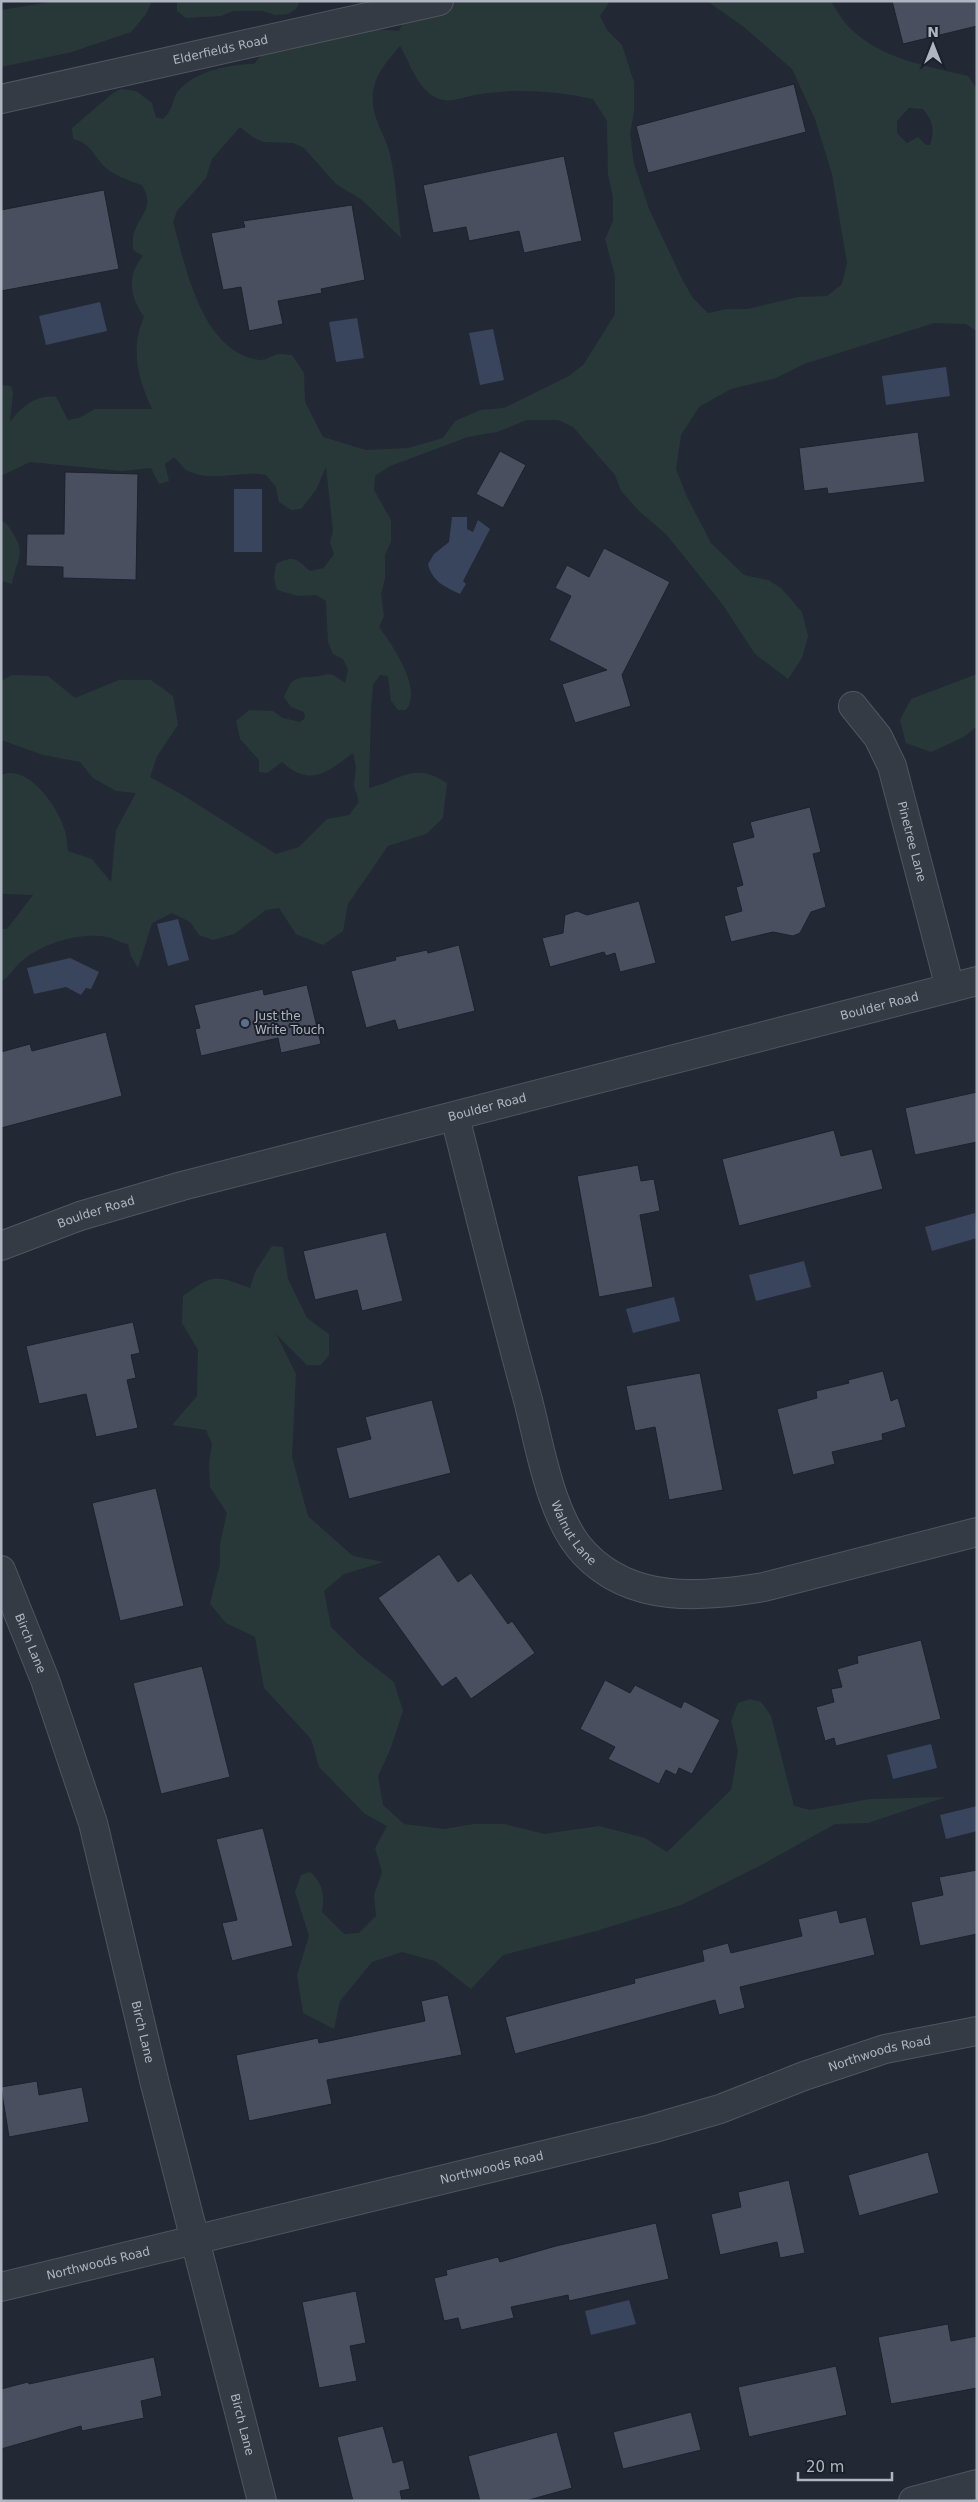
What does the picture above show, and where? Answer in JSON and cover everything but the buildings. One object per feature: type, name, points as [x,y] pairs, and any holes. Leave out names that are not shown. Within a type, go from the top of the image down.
[{"type":"street","name":"Elderfields Road","points":[[1,99],[439,1]]},
{"type":"street","name":"Pinetree Lane","points":[[853,706],[878,737],[892,766],[950,988]]},
{"type":"street","name":"Boulder Road","points":[[1,1246],[110,1207],[278,1161],[455,1117],[977,981]]},
{"type":"street","name":"Walnut Lane","points":[[455,1117],[512,1343],[558,1512],[573,1539],[586,1555],[606,1571],[629,1584],[655,1592],[678,1595],[730,1593],[764,1587],[977,1532]]},
{"type":"street","name":"Birch Lane","points":[[1,1570],[45,1680],[93,1822],[152,2075],[196,2239],[262,2501]]},
{"type":"street","name":"Northwoods Road","points":[[1,2287],[651,2129],[720,2108],[804,2076],[885,2049],[977,2031]]},
{"type":"street","points":[[913,2501],[977,2484]]},
{"type":"shaded area","points":[[58,1],[152,1],[146,14],[131,32],[72,52],[1,67],[1,10]]},
{"type":"shaded area","points":[[177,1],[300,1],[296,9],[288,14],[275,15],[263,11],[233,11],[221,16],[186,18],[177,11]]},
{"type":"shaded area","points":[[377,1],[610,1],[600,16],[607,30],[622,45],[634,82],[634,111],[630,134],[634,164],[649,209],[683,281],[693,298],[708,313],[727,309],[747,309],[798,297],[827,296],[842,284],[847,263],[832,174],[815,119],[792,69],[744,27],[707,1],[831,1],[846,24],[858,36],[872,45],[902,59],[968,76],[977,89],[977,332],[966,324],[934,323],[804,364],[776,378],[731,389],[699,407],[681,435],[676,469],[687,497],[711,543],[744,575],[768,580],[781,588],[802,612],[808,636],[802,658],[788,679],[755,654],[723,605],[666,534],[639,511],[621,491],[615,475],[573,427],[558,420],[527,420],[497,432],[468,437],[390,466],[375,476],[374,490],[391,520],[391,542],[385,555],[385,579],[381,594],[384,616],[379,627],[392,645],[404,668],[411,691],[410,701],[406,710],[398,710],[391,701],[388,676],[380,675],[373,685],[369,788],[408,774],[425,773],[435,777],[447,783],[443,818],[426,834],[388,846],[348,904],[343,931],[323,945],[296,934],[279,908],[266,910],[234,934],[213,940],[199,935],[190,922],[172,913],[152,923],[138,968],[131,956],[128,944],[107,937],[85,936],[63,940],[41,949],[23,960],[1,982],[1,929],[7,929],[33,895],[4,894],[1,891],[1,775],[12,773],[22,776],[41,790],[62,822],[68,851],[92,859],[111,882],[116,830],[136,793],[116,791],[93,778],[80,762],[43,755],[1,740],[1,681],[12,675],[48,676],[75,698],[119,680],[151,680],[173,696],[178,725],[157,756],[150,777],[181,794],[276,854],[299,847],[327,819],[349,815],[359,802],[354,786],[356,767],[353,753],[327,771],[310,776],[292,770],[282,762],[267,773],[259,772],[259,760],[240,739],[236,721],[249,710],[273,711],[283,718],[300,722],[305,718],[304,712],[291,707],[284,697],[292,682],[296,679],[328,674],[345,683],[348,670],[343,659],[333,654],[328,642],[326,601],[316,595],[298,596],[277,590],[274,578],[276,564],[282,561],[294,560],[310,571],[324,568],[334,554],[330,543],[333,531],[326,467],[316,490],[301,509],[291,510],[279,502],[276,487],[266,475],[207,476],[186,470],[174,457],[165,464],[169,481],[159,484],[151,468],[122,471],[30,462],[1,476],[1,385],[11,386],[13,393],[10,422],[19,411],[30,403],[49,397],[56,397],[68,420],[79,418],[95,409],[152,409],[143,386],[138,364],[137,341],[144,317],[136,302],[132,286],[134,271],[143,256],[133,250],[133,235],[146,209],[147,198],[142,185],[111,172],[87,146],[73,139],[72,128],[113,93],[121,89],[136,91],[152,103],[156,117],[163,119],[167,115],[177,92],[187,83],[205,73],[235,65],[254,64],[267,48],[363,28],[399,31],[413,3]],"holes":[[[400,46],[419,82],[430,94],[442,100],[519,91],[549,92],[593,99],[607,121],[608,174],[613,197],[613,221],[605,239],[615,276],[615,314],[584,364],[569,376],[504,408],[480,410],[455,421],[443,438],[408,448],[366,450],[323,437],[305,402],[304,373],[292,355],[277,354],[259,360],[239,353],[223,341],[210,324],[199,304],[173,222],[177,211],[206,178],[212,159],[240,127],[254,138],[264,142],[293,143],[304,148],[336,184],[362,200],[401,238],[390,154],[373,107],[374,87],[377,79],[386,62]],[[909,108],[923,109],[929,118],[933,130],[930,145],[926,145],[918,137],[907,143],[897,133],[897,121]]]},
{"type":"shaded area","points":[[1,521],[9,527],[19,546],[19,558],[12,584],[1,581]]},
{"type":"shaded area","points":[[977,674],[977,726],[964,737],[931,752],[906,743],[900,720],[911,699]]},
{"type":"shaded area","points":[[272,1246],[283,1247],[288,1279],[307,1318],[329,1334],[329,1355],[321,1365],[307,1365],[276,1334],[296,1374],[292,1457],[308,1516],[353,1556],[384,1562],[344,1574],[324,1591],[331,1627],[362,1657],[394,1682],[403,1711],[390,1750],[378,1776],[383,1805],[404,1824],[444,1829],[474,1824],[504,1824],[544,1834],[599,1826],[645,1838],[667,1852],[731,1790],[738,1751],[731,1721],[738,1703],[750,1699],[761,1702],[771,1716],[794,1806],[810,1810],[870,1799],[946,1797],[868,1823],[835,1824],[763,1864],[681,1905],[596,1931],[503,1955],[471,1989],[435,1961],[402,1952],[372,1962],[340,2001],[334,2029],[303,2013],[297,1975],[309,1936],[295,1892],[301,1875],[310,1872],[318,1881],[323,1895],[322,1912],[344,1934],[359,1933],[376,1916],[374,1895],[382,1872],[375,1848],[387,1826],[365,1814],[319,1767],[311,1739],[264,1688],[255,1637],[226,1623],[210,1604],[220,1564],[220,1544],[227,1513],[210,1487],[209,1464],[212,1444],[206,1430],[172,1425],[197,1396],[198,1350],[182,1323],[183,1296],[202,1283],[215,1278],[250,1288],[255,1272]]},
{"type":"water","points":[[100,302],[107,331],[46,345],[39,316]]},
{"type":"water","points":[[357,318],[364,358],[336,362],[329,322]]},
{"type":"water","points":[[493,329],[504,380],[480,385],[469,333]]},
{"type":"water","points":[[946,367],[950,396],[886,405],[882,376]]},
{"type":"water","points":[[234,489],[262,489],[262,552],[234,552]]},
{"type":"water","points":[[452,517],[467,517],[467,529],[473,532],[478,520],[490,529],[463,581],[466,584],[460,594],[436,580],[428,564],[434,554],[449,542]]},
{"type":"water","points":[[178,919],[189,960],[168,966],[157,924]]},
{"type":"water","points":[[70,958],[99,972],[91,989],[86,988],[81,995],[66,987],[34,994],[27,968]]},
{"type":"water","points":[[975,1213],[977,1238],[932,1251],[925,1227]]},
{"type":"water","points":[[804,1261],[811,1287],[756,1301],[749,1275]]},
{"type":"water","points":[[674,1297],[680,1321],[633,1333],[626,1309]]},
{"type":"water","points":[[931,1744],[937,1768],[893,1779],[887,1755]]},
{"type":"water","points":[[977,1806],[977,1831],[946,1839],[940,1815]]},
{"type":"water","points":[[629,2300],[636,2324],[591,2335],[585,2311]]},
{"type":"place","name":"Just the Write Touch","points":[[245,1023]]}]
